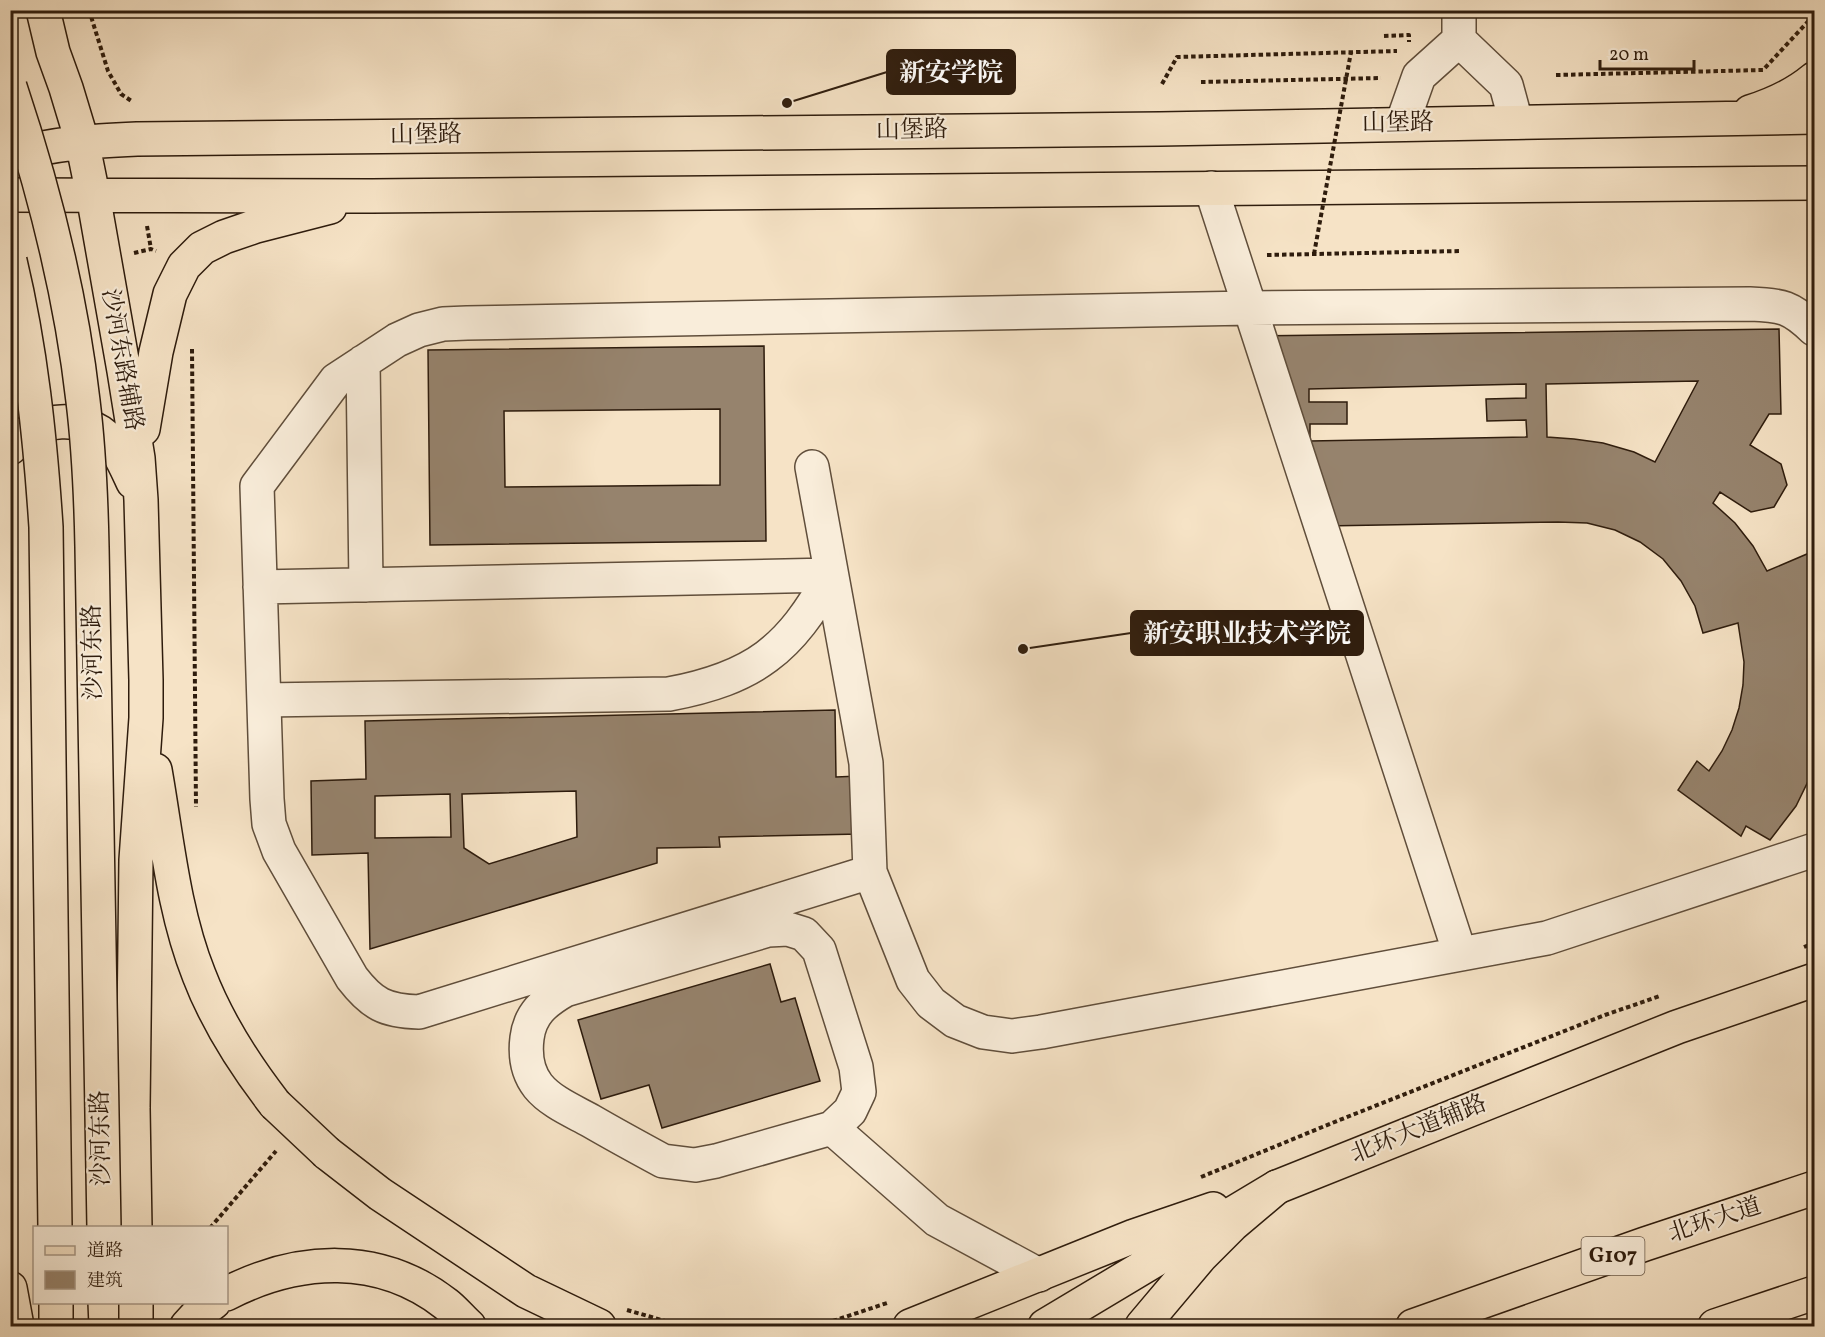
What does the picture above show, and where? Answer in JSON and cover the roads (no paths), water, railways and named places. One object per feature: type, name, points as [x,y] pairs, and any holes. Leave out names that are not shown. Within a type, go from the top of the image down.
[{"type":"main road","name":"沙河东路辅路","points":[[43,10],[53,52],[82,141],[138,458],[144,590],[146,718]]},
{"type":"main road","points":[[1725,119],[1766,107],[1806,87],[1815,79]]},
{"type":"main road","name":"沙河东路","points":[[10,87],[34,158],[54,234],[77,355],[87,450],[92,547],[104,1226]]},
{"type":"main road","name":"山堡路","points":[[10,156],[40,147],[82,141],[137,139],[1160,129],[1815,117]]},
{"type":"main road","points":[[10,195],[372,196],[1815,183]]},
{"type":"main road","points":[[138,458],[162,326],[170,294],[184,266],[202,248],[224,237],[256,226],[372,196]]},
{"type":"main road","name":"沙河东路","points":[[10,261],[23,320],[37,413],[46,527],[55,1226]]},
{"type":"main road","points":[[10,448],[24,435],[43,424],[63,422],[82,424],[100,432],[114,446],[126,465],[141,501]]},
{"type":"main road","points":[[146,718],[175,890],[184,928],[198,974],[239,1056],[275,1104],[327,1153],[380,1194],[526,1291],[599,1326]]},
{"type":"main road","points":[[135,1226],[133,1108],[136,860],[146,718]]},
{"type":"main road","name":"北环大道辅路","points":[[1046,1326],[1277,1187],[1677,1027],[1815,980]]},
{"type":"main road","points":[[901,1314],[1039,1275],[1134,1236],[1277,1187]]},
{"type":"main road","points":[[1142,1326],[1201,1256],[1232,1225],[1277,1187]]},
{"type":"main road","name":"北环大道","points":[[1413,1326],[1645,1244],[1815,1188]]},
{"type":"main road","points":[[228,1293],[276,1273],[303,1267],[331,1264],[364,1267],[396,1276],[419,1287],[446,1304],[469,1326]]},
{"type":"main road","points":[[10,1288],[17,1326]]},
{"type":"main road","points":[[1716,1326],[1815,1293]]},
{"type":"main road","points":[[56,1304],[56,1326]]},
{"type":"main road","points":[[105,1304],[106,1326]]},
{"type":"main road","points":[[136,1304],[136,1326]]},
{"type":"main road","points":[[187,1326],[211,1304]]},
{"type":"lane","points":[[26,10],[53,52]]},
{"type":"lane","points":[[1402,124],[1419,76],[1459,25],[1506,85],[1516,122]]},
{"type":"lane","points":[[1211,188],[1460,954]]},
{"type":"lane","points":[[870,872],[419,1012],[399,1012],[380,1005],[364,993],[352,978],[279,851],[268,824],[257,486],[336,380],[397,340],[419,330],[443,324],[1250,308],[1750,304],[1776,305],[1799,314],[1815,328]]},
{"type":"lane","points":[[363,362],[366,585]]},
{"type":"lane","points":[[812,467],[866,764],[870,872],[913,980],[931,1003],[955,1021],[982,1032],[1012,1036],[1041,1032],[1547,938],[1815,850]]},
{"type":"lane","points":[[260,587],[831,575]]},
{"type":"lane","points":[[264,700],[669,694],[704,687],[737,675],[767,657],[793,634],[814,606],[831,575]]},
{"type":"lane","points":[[788,929],[804,934],[819,950],[857,1075],[859,1092],[850,1112],[832,1128],[716,1161],[695,1165],[663,1161],[553,1100],[538,1086],[529,1070],[525,1049],[528,1029],[536,1011],[547,1000],[565,990],[768,930],[788,929]]},
{"type":"lane","points":[[832,1128],[937,1220],[1039,1275]]},
{"type":"place","name":"新安学院","points":[[787,103]]},
{"type":"place","name":"新安职业技术学院","points":[[1023,649]]}]
